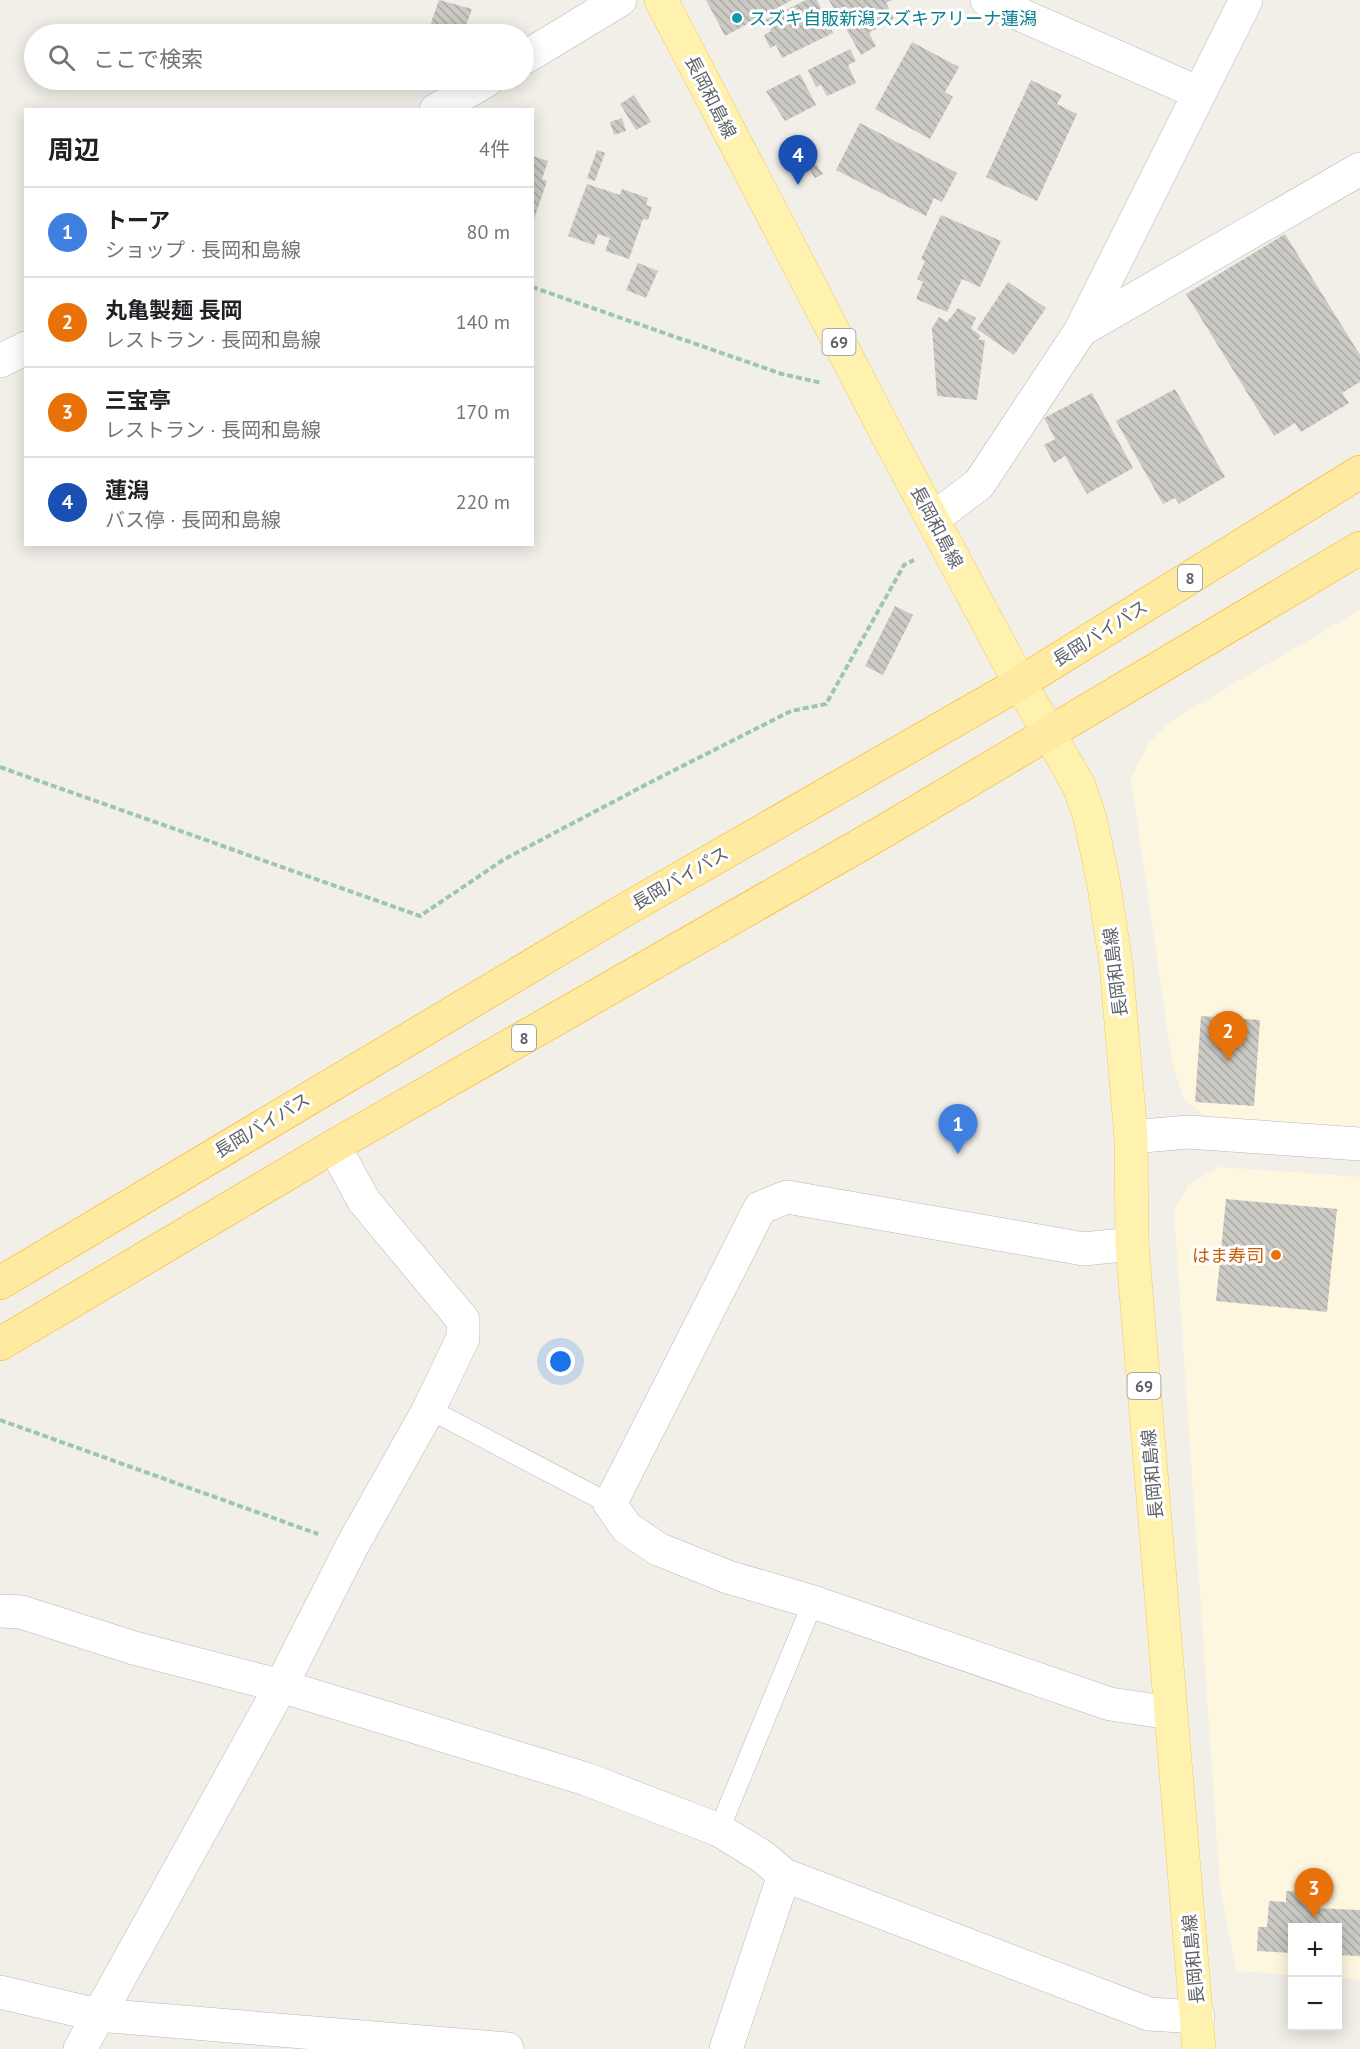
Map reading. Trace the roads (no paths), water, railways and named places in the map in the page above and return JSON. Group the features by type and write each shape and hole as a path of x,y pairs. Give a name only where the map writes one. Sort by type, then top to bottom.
{"highway":[{"name":"長岡バイパス","path":"0,1283 622,911 1020,683 1360,472"},
{"name":"8","path":"0,1344 334,1146 1048,734 1360,548"}],"main road":[{"name":"長岡和島線","path":"661,0 1020,683 1079,786 1090,818 1103,880 1116,964 1131,1137 1132,1244 1198,2033"}],"street":[{"path":"534,52 620,0"},
{"path":"987,0 1199,93"},
{"path":"940,532 979,484 1081,330 1246,0"},
{"path":"439,108 470,90"},
{"path":"1081,330 1360,169"},
{"path":"0,362 24,349"},
{"path":"1131,1137 1188,1132 1360,1144"},
{"path":"80,2049 281,1686 352,1546 429,1409 463,1338 463,1320 364,1201 334,1146"},
{"path":"1132,1244 1084,1250 788,1197 760,1208 610,1504 627,1528 658,1549 728,1577 813,1602 1110,1704 1171,1713"},
{"path":"0,1611 21,1612 134,1648 281,1686 586,1779 718,1830 763,1857 784,1875 1198,2033"},
{"path":"726,2049 784,1875"},
{"path":"0,1992 98,2015 507,2049"}],"lane":[{"path":"429,1409 610,1504"},
{"path":"718,1830 813,1602"}],"place":[{"name":"スズキ自販新潟スズキアリーナ蓮潟","path":"737,18"},
{"name":"蓮潟","path":"798,185"},
{"name":"丸亀製麺 長岡","path":"1228,1061"},
{"name":"トーア","path":"958,1154"},
{"name":"はま寿司","path":"1276,1255"},
{"name":"三宝亭","path":"1314,1918"}]}
